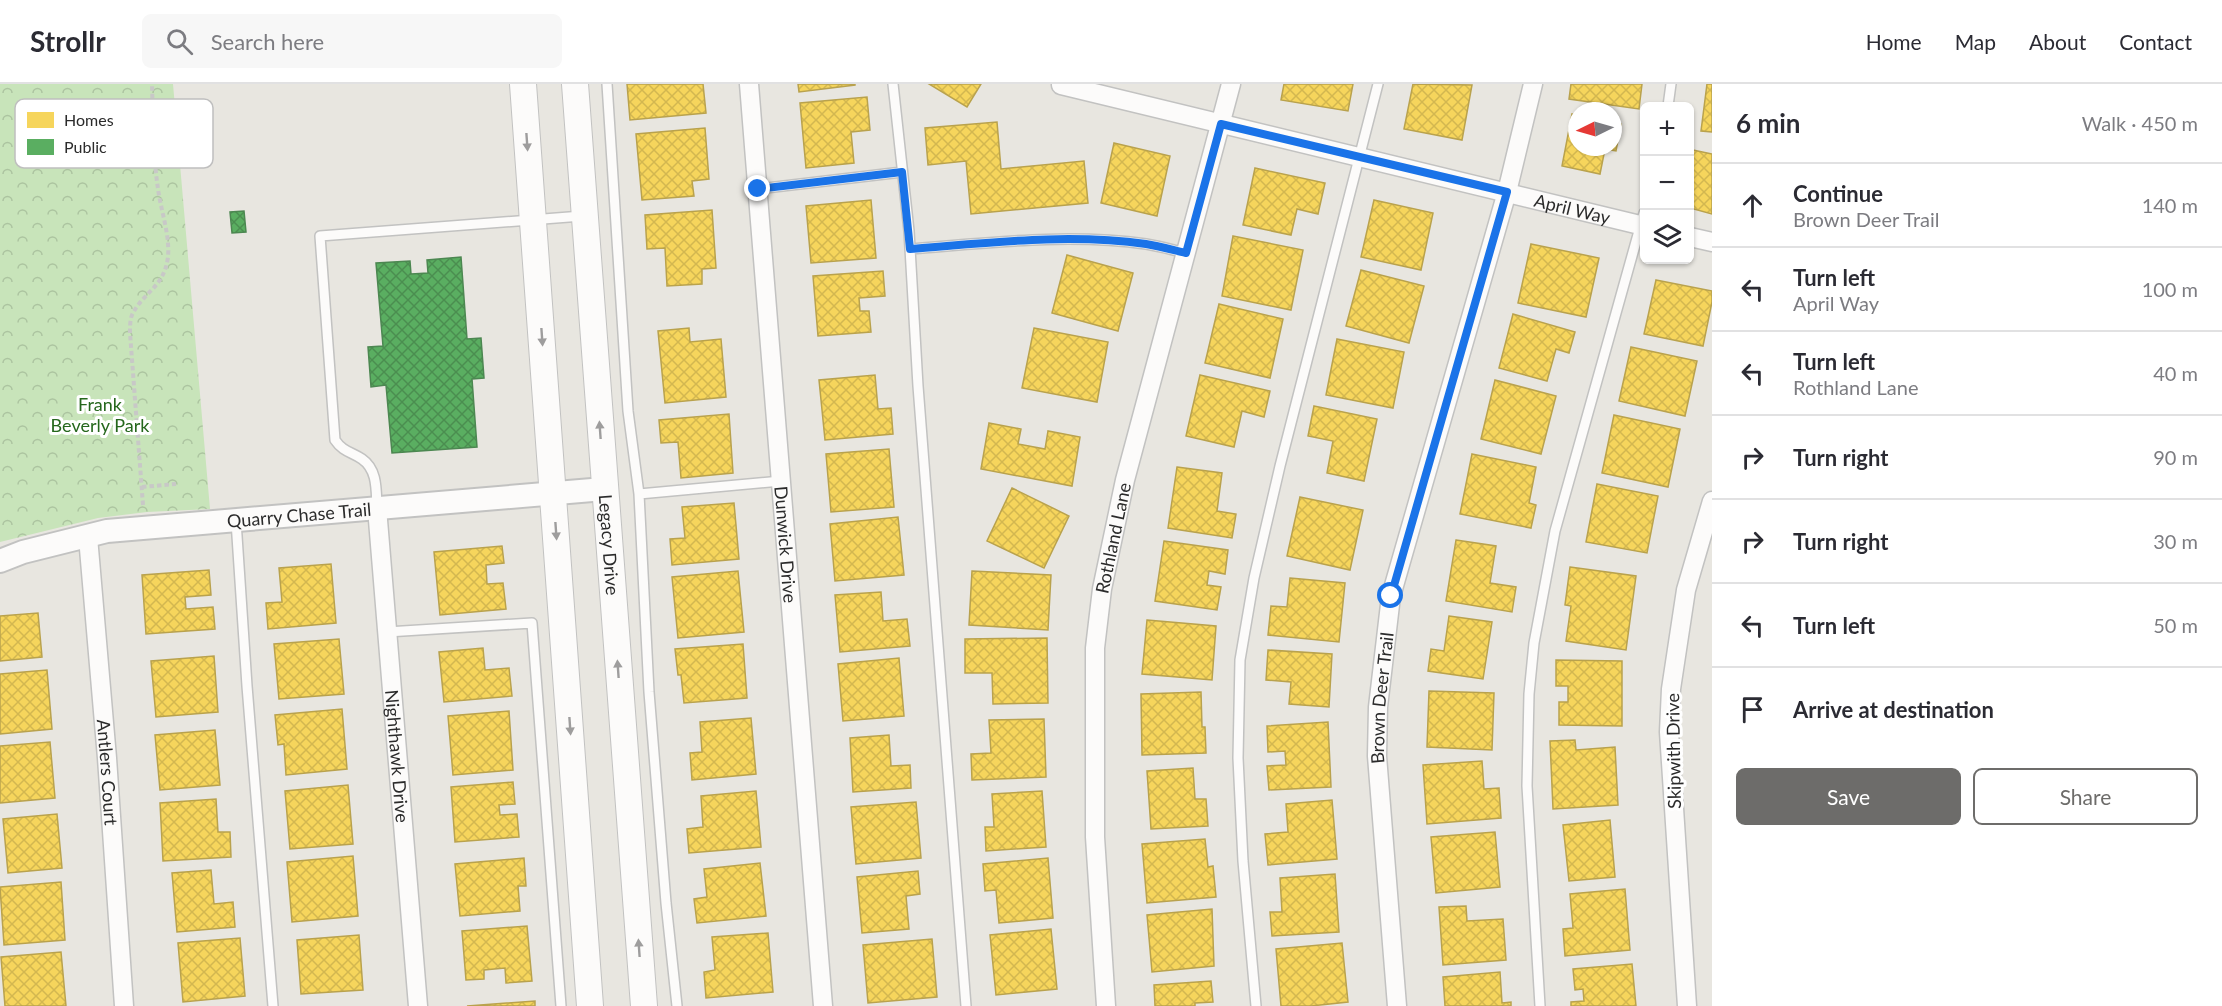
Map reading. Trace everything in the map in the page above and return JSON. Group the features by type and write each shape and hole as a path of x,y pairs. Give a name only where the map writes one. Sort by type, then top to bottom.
{"main road":[{"path":"523,84 590,1006"},
{"name":"Legacy Drive","path":"575,84 644,1006"}],"street":[{"name":"Dunwick Drive","path":"749,84 823,1006"},
{"name":"Rothland Lane","path":"1106,1006 1095,837 1095,648 1102,589 1125,480 1231,84"},
{"name":"Brown Deer Trail","path":"1397,1006 1377,756 1378,707 1391,596 1507,192 1533,84"},
{"name":"April Way","path":"1060,85 1507,192 1640,221"},
{"path":"1694,238 1712,242"},
{"name":"Quarry Chase Trail","path":"0,561 23,552 107,531 604,489"},
{"name":"Skipwith Drive","path":"1687,1006 1669,732 1671,689 1686,590 1712,501"},
{"name":"Nighthawk Drive","path":"377,508 418,1006"},
{"name":"Antlers Court","path":"88,537 107,758 124,1006"}],"lane":[{"path":"607,84 628,411 639,494 649,692 666,903 677,1006"},
{"path":"893,84 910,249 918,386 966,1006"},
{"path":"1256,1006 1241,826 1238,758 1240,660 1254,578 1277,478 1378,84"},
{"path":"1669,102 1671,84"},
{"path":"758,189 902,172"},
{"path":"377,508 374,474 369,465 346,452 336,440 320,236 585,216"},
{"path":"1540,1006 1527,786 1529,694 1534,643 1555,531 1640,233"},
{"path":"910,249 1041,239 1105,240 1148,244 1186,253"},
{"path":"639,494 781,481"},
{"path":"236,519 273,1006"},
{"path":"387,632 531,623 561,1006"}],"path":[{"path":"152,84 152,99"},
{"path":"143,505 130,333 131,316 140,303 154,290 163,276 168,259 156,168"},
{"path":"142,487 176,484"}],"green space":[{"name":"Frank Beverly Park","path":"0,84 173,84 174,99 15,99 15,168 180,168 210,509 147,512 98,518 0,542"}],"building: Homes":[{"path":"627,84 703,84 706,113 630,120"},
{"path":"798,84 855,84 855,85 799,92"},
{"path":"929,84 981,84 967,107"},
{"path":"1284,84 1353,84 1348,111 1281,100"},
{"path":"1413,84 1472,85 1462,140 1404,129"},
{"path":"1571,84 1642,84 1639,109 1622,107 1622,102 1590,102 1569,99"},
{"path":"1707,84 1712,84 1712,132 1701,131"},
{"path":"867,97 870,130 851,132 854,163 806,168 800,103"},
{"path":"997,122 1001,169 1084,161 1088,203 971,214 966,161 928,165 925,128"},
{"path":"705,128 709,179 692,181 694,196 642,200 636,134"},
{"path":"1568,135 1568,156 1604,156 1600,174 1562,166"},
{"path":"1114,143 1170,156 1157,216 1101,203"},
{"path":"1694,150 1712,154 1712,214 1694,209"},
{"path":"1255,168 1325,183 1318,214 1297,209 1291,235 1243,225"},
{"path":"871,200 876,258 811,263 806,206"},
{"path":"1374,200 1433,213 1421,270 1361,257"},
{"path":"712,210 716,268 702,269 702,284 667,286 665,248 647,249 645,215"},
{"path":"1233,236 1303,250 1291,310 1222,296"},
{"path":"1531,244 1599,258 1586,317 1518,303"},
{"path":"1067,255 1133,273 1118,331 1052,313"},
{"path":"1361,270 1424,286 1409,343 1346,326"},
{"path":"883,271 885,296 859,298 860,311 869,311 871,332 818,336 813,276"},
{"path":"1656,280 1712,291 1703,346 1644,334"},
{"path":"1219,304 1283,319 1270,378 1205,363"},
{"path":"1513,314 1575,332 1569,353 1556,349 1547,381 1499,368"},
{"path":"689,328 690,342 721,339 726,397 665,403 658,331"},
{"path":"1034,328 1108,342 1097,402 1022,388"},
{"path":"1337,339 1404,352 1393,408 1326,395"},
{"path":"1631,347 1697,361 1685,416 1619,401"},
{"path":"875,375 878,409 891,408 893,434 825,440 819,380"},
{"path":"1200,375 1270,391 1264,417 1242,411 1234,447 1186,436"},
{"path":"1495,380 1556,396 1541,454 1481,439"},
{"path":"1314,406 1377,419 1364,481 1327,473 1333,441 1308,436"},
{"path":"729,414 733,473 681,478 678,442 661,443 659,420"},
{"path":"1614,415 1680,429 1668,487 1602,473"},
{"path":"989,423 1021,429 1018,444 1045,449 1048,431 1080,437 1072,486 981,469"},
{"path":"889,449 894,507 831,512 826,454"},
{"path":"1472,454 1536,467 1529,503 1536,505 1531,528 1460,514"},
{"path":"1177,467 1222,473 1217,511 1236,514 1232,538 1168,528"},
{"path":"1597,484 1658,496 1647,553 1586,542"},
{"path":"1012,488 1069,516 1044,568 987,541"},
{"path":"1300,497 1363,510 1350,570 1287,556"},
{"path":"734,503 739,559 672,565 670,539 685,538 682,507"},
{"path":"898,517 904,575 835,581 830,524"},
{"path":"1456,540 1496,546 1490,583 1516,587 1512,612 1446,601"},
{"path":"1164,541 1228,550 1225,574 1209,571 1207,585 1221,587 1217,610 1155,601"},
{"path":"502,546 504,563 486,565 487,584 503,583 506,609 440,615 434,552"},
{"path":"331,564 336,623 268,629 266,603 282,602 279,568"},
{"path":"1570,567 1636,576 1626,650 1566,641 1571,606 1565,605"},
{"path":"209,570 211,595 185,597 186,609 213,607 215,629 146,634 142,575"},
{"path":"738,571 744,632 678,638 672,577"},
{"path":"972,571 1051,575 1048,630 969,625"},
{"path":"1290,578 1345,583 1339,642 1268,635 1271,606 1287,607"},
{"path":"881,592 883,621 907,619 910,646 840,652 835,595"},
{"path":"38,613 42,657 0,661 0,616"},
{"path":"1449,616 1492,622 1483,679 1428,671 1431,649 1444,651"},
{"path":"1147,620 1216,626 1212,680 1142,674"},
{"path":"1047,638 1048,703 993,704 992,673 965,673 965,639"},
{"path":"339,639 344,694 279,699 274,644"},
{"path":"743,644 747,698 684,703 675,649"},
{"path":"483,648 485,670 509,668 512,696 444,702 439,652"},
{"path":"1268,650 1332,654 1329,707 1289,704 1291,682 1266,680"},
{"path":"214,656 218,712 156,717 151,661"},
{"path":"899,658 904,716 843,721 838,664"},
{"path":"1556,660 1622,661 1622,726 1559,725 1559,702 1568,702 1568,686 1556,686"},
{"path":"47,670 52,729 0,734 0,674"},
{"path":"1429,691 1494,693 1492,750 1427,747"},
{"path":"1201,692 1202,727 1205,727 1206,753 1142,755 1141,694"},
{"path":"342,709 347,769 286,775 284,744 278,745 275,715"},
{"path":"509,711 513,770 453,775 448,716"},
{"path":"751,718 756,774 692,780 690,753 702,752 700,722"},
{"path":"1044,719 1046,777 972,780 971,754 991,753 989,720"},
{"path":"1328,722 1331,787 1269,790 1267,766 1286,765 1285,751 1268,752 1267,726"},
{"path":"215,730 220,785 160,790 155,735"},
{"path":"889,735 891,766 910,765 911,788 853,792 850,738"},
{"path":"1575,740 1576,750 1615,747 1618,805 1553,809 1550,741"},
{"path":"50,742 55,798 0,803 0,746"},
{"path":"1482,761 1484,789 1499,788 1501,818 1427,824 1423,765"},
{"path":"1193,768 1195,799 1206,799 1208,826 1151,829 1147,771"},
{"path":"513,782 515,804 499,805 500,815 517,814 519,837 455,842 451,787"},
{"path":"348,785 353,844 290,849 285,791"},
{"path":"756,791 761,847 689,853 687,829 703,827 701,796"},
{"path":"1042,791 1046,847 986,851 985,827 994,827 992,794"},
{"path":"216,799 218,832 230,832 231,857 163,861 160,803"},
{"path":"1332,800 1337,859 1268,865 1265,834 1288,832 1286,804"},
{"path":"916,802 921,858 856,864 851,807"},
{"path":"57,814 62,868 8,873 3,819"},
{"path":"1610,820 1615,877 1569,881 1563,825"},
{"path":"1495,832 1500,887 1436,893 1431,837"},
{"path":"1205,839 1208,867 1213,866 1216,897 1147,903 1142,844"},
{"path":"353,856 358,916 292,922 287,862"},
{"path":"524,858 526,886 518,886 520,911 460,916 455,864"},
{"path":"1048,858 1053,918 999,923 996,890 985,891 983,864"},
{"path":"760,863 766,916 697,923 694,899 707,897 704,869"},
{"path":"211,870 214,904 233,902 235,927 177,932 172,873"},
{"path":"918,871 920,894 906,896 909,929 862,933 857,877"},
{"path":"1335,874 1339,932 1272,936 1270,912 1282,912 1280,878"},
{"path":"61,882 65,940 4,945 0,887"},
{"path":"1625,889 1630,950 1565,956 1563,929 1573,928 1570,894"},
{"path":"1466,906 1467,921 1503,919 1506,960 1443,965 1439,907"},
{"path":"1212,909 1214,966 1152,972 1147,915"},
{"path":"527,926 532,981 506,983 505,968 484,970 484,979 466,980 462,931"},
{"path":"1051,929 1057,989 996,995 990,935"},
{"path":"768,933 773,992 706,998 704,972 715,970 712,937"},
{"path":"359,935 363,990 301,994 297,940"},
{"path":"240,938 245,996 183,1002 178,943"},
{"path":"932,939 937,997 868,1003 863,945"},
{"path":"1342,943 1348,1002 1281,1006 1276,949"},
{"path":"61,952 66,1006 5,1006 1,957"},
{"path":"1632,964 1636,1006 1571,1006 1571,1002 1584,1001 1583,989 1575,990 1573,969"},
{"path":"1500,972 1502,1003 1511,1002 1511,1006 1445,1006 1443,977"},
{"path":"1211,981 1213,1002 1195,1003 1195,1006 1155,1006 1154,985"},
{"path":"535,1001 535,1006 467,1006"}],"building: Public":[{"path":"244,211 246,232 232,233 230,212"},
{"path":"461,257 467,339 481,338 484,378 472,379 477,447 392,453 386,385 371,387 368,347 383,346 376,263 410,261 411,274 428,273 427,260"}],"route":[{"path":"758,189 902,172 910,249 1041,239 1105,240 1148,244 1186,253 1221,124 1507,192 1391,596"}]}
